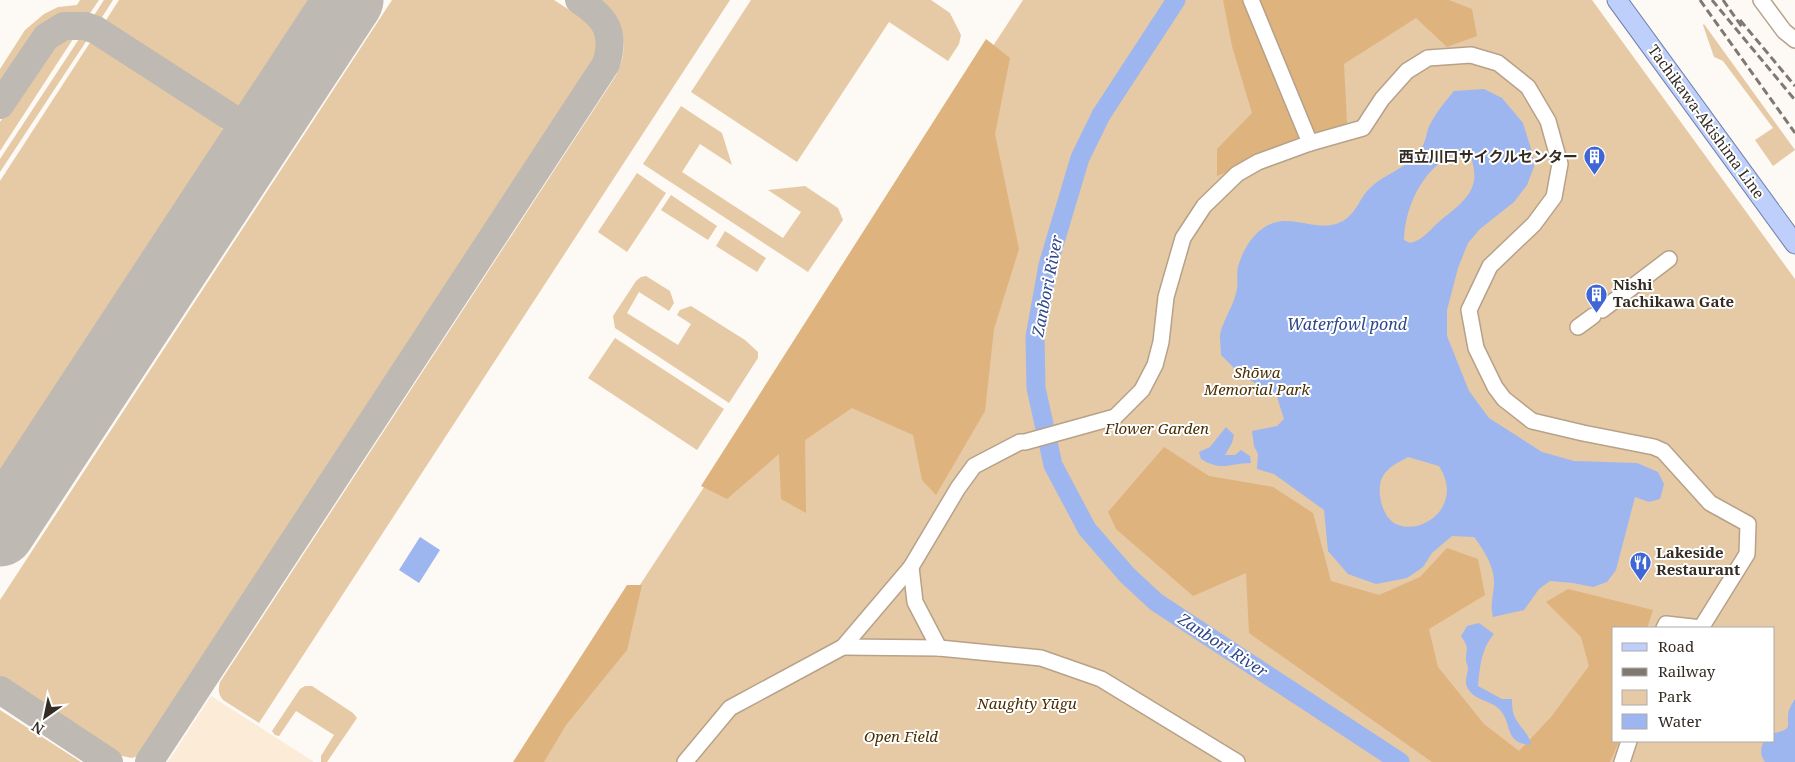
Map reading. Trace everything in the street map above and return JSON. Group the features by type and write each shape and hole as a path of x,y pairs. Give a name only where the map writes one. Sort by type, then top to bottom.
{"main road":[{"name":"Tachikawa-Akishima Line","path":"1617,0 1795,244"},
{"name":"Tachikawa-Akishima Line","path":"1633,0 1795,222"}],"street":[{"path":"1251,0 1310,143"},
{"path":"1761,0 1792,30"},
{"path":"685,762 730,708 843,647 911,567 974,466 1020,442 1115,417 1142,390 1155,365 1165,314 1166,297 1183,238 1204,206 1237,174 1258,162 1310,143 1363,128 1382,99 1408,71 1428,58 1471,55 1498,63 1528,87 1548,121 1560,164 1554,197 1534,224 1490,266 1469,310 1476,348 1495,387 1504,399 1532,421 1654,447 1663,451 1710,504 1748,524 1746,554 1702,627"},
{"path":"1578,327 1669,260"},
{"path":"911,567 915,602 939,648"},
{"path":"1664,627 1666,624 1692,627"},
{"path":"843,647 939,648 1041,658 1101,679 1236,762"},
{"path":"1622,762 1629,742"}],"shaded area":[{"path":"1223,0 1449,0 1472,9 1477,36 1447,47 1416,18 1344,64 1347,123 1217,176 1217,149 1252,113 1232,46"},
{"path":"986,39 1010,58 995,134 1019,249 994,329 985,411 936,495 922,480 913,435 852,408 805,440 806,513 781,499 779,454 727,499 701,486"},
{"path":"1164,447 1209,476 1273,487 1313,513 1331,581 1379,595 1420,577 1447,548 1478,559 1485,595 1429,629 1438,667 1484,724 1519,751 1551,717 1589,666 1581,637 1546,602 1568,589 1653,610 1647,627 1612,627 1612,742 1619,742 1610,762 1432,762 1249,633 1246,573 1193,596 1116,529 1108,512"},
{"path":"627,585 642,585 627,650 566,725 544,762 513,762"},
{"path":"211,696 314,762 168,762"}],"green space":[{"path":"80,0 99,0 84,22 69,22 55,27 44,35 24,58 0,96 0,69 25,30 44,14 58,7 77,5"},
{"path":"104,0 113,0 97,25 89,23"},
{"path":"119,0 310,0 242,104 232,109 225,107 101,28"},
{"path":"392,0 554,0 588,22 595,31 598,42 597,54 592,65 140,755 132,758 122,756 0,676 0,600"},
{"path":"602,0 730,0 259,723 223,700 219,692 220,682 615,77 623,57 623,36 616,17"},
{"path":"751,0 931,0 950,13 961,35 959,44 948,61 889,22 797,162 691,92"},
{"name":"Shōwa Memorial Park","path":"1023,0 1592,0 1795,279 1795,762 524,762"},
{"path":"1704,24 1795,150 1773,166 1755,140 1773,128 1723,61 1714,57"},
{"path":"75,36 0,151 0,122 49,49 63,39"},
{"path":"81,36 89,37 0,172 0,159"},
{"path":"93,38 216,118 223,130 219,140 0,476 0,181"},
{"path":"681,106 722,133 732,165 700,144 682,172 783,238 801,212 768,190 805,186 838,208 843,220 808,272 643,164"},
{"path":"637,173 666,193 627,252 598,232"},
{"path":"671,195 717,226 708,240 661,210"},
{"path":"725,231 766,258 757,272 716,246"},
{"path":"646,276 670,291 674,303 669,311 639,292 627,313 678,345 691,324 677,315 680,310 691,306 745,340 758,352 758,358 729,403 615,328 613,316 636,281"},
{"path":"615,338 724,409 697,450 588,378"},
{"path":"305,686 312,686 353,713 357,718 327,762 321,762 321,756 334,735 296,711 279,736 275,735 272,731 300,689"},
{"path":"0,710 81,762 0,762"}],"water":[{"name":"Waterfowl pond","path":"1484,89 1502,98 1523,123 1532,152 1534,167 1527,185 1514,202 1480,229 1468,243 1458,268 1447,310 1447,336 1469,391 1489,418 1542,452 1574,461 1637,463 1658,472 1664,484 1660,499 1649,502 1635,497 1616,570 1607,582 1593,587 1550,581 1539,589 1524,610 1493,617 1493,572 1485,553 1474,537 1452,536 1432,553 1423,567 1407,578 1376,584 1348,574 1328,551 1324,510 1274,474 1257,469 1258,454 1254,446 1252,431 1277,426 1284,419 1277,397 1239,373 1221,355 1220,336 1237,290 1238,267 1244,251 1254,237 1267,226 1283,221 1323,226 1346,219 1369,189 1415,156 1423,145 1433,119 1454,91","holes":["1462,152 1470,155 1473,166 1473,185 1469,193 1464,200 1423,237 1410,243 1404,240 1408,212 1420,186 1438,164","1408,457 1439,466 1446,481 1447,491 1443,506 1435,517 1423,524 1409,527 1391,521 1381,503 1380,495 1381,482 1385,473"]},
{"path":"1226,427 1234,435 1225,455 1235,455 1241,450 1250,456 1251,463 1221,466 1201,459 1199,452 1210,447"},
{"path":"420,537 440,550 419,583 399,570"},
{"path":"1479,623 1494,634 1484,652 1478,686 1502,699 1512,699 1512,709 1515,717 1531,745 1516,740 1512,736 1506,719 1498,708 1473,695 1467,687 1467,648 1461,636 1467,626"},
{"path":"1795,699 1795,762 1765,762 1761,752 1764,742 1775,742 1775,733 1787,728 1789,710"}],"waterway":[{"name":"Zanbori River","path":"1176,0 1101,115 1080,158 1048,265 1035,337 1036,388 1053,465 1087,529 1127,575 1156,602 1400,762"}],"taxiway":[{"path":"149,762 606,64 610,43 606,26 596,13 579,0"},
{"path":"0,105 46,37 64,26 85,26 96,30 260,136"},
{"path":"0,690 109,762"}],"runway":[{"path":"0,532 349,0"}],"railway":[{"path":"1700,0 1795,133"},
{"path":"1712,0 1795,100"},
{"path":"1723,0 1742,27"},
{"path":"1740,20 1795,86"}],"place":[{"name":"西立川口サイクルセンター","path":"1594,176"},
{"name":"Nishi Tachikawa Gate","path":"1597,313"},
{"name":"Lakeside Restaurant","path":"1640,581"}],"park label":[{"name":"Flower Garden","path":"1157,429"},
{"name":"Naughty Yūgu","path":"1027,704"},
{"name":"Open Field","path":"901,737"}]}
